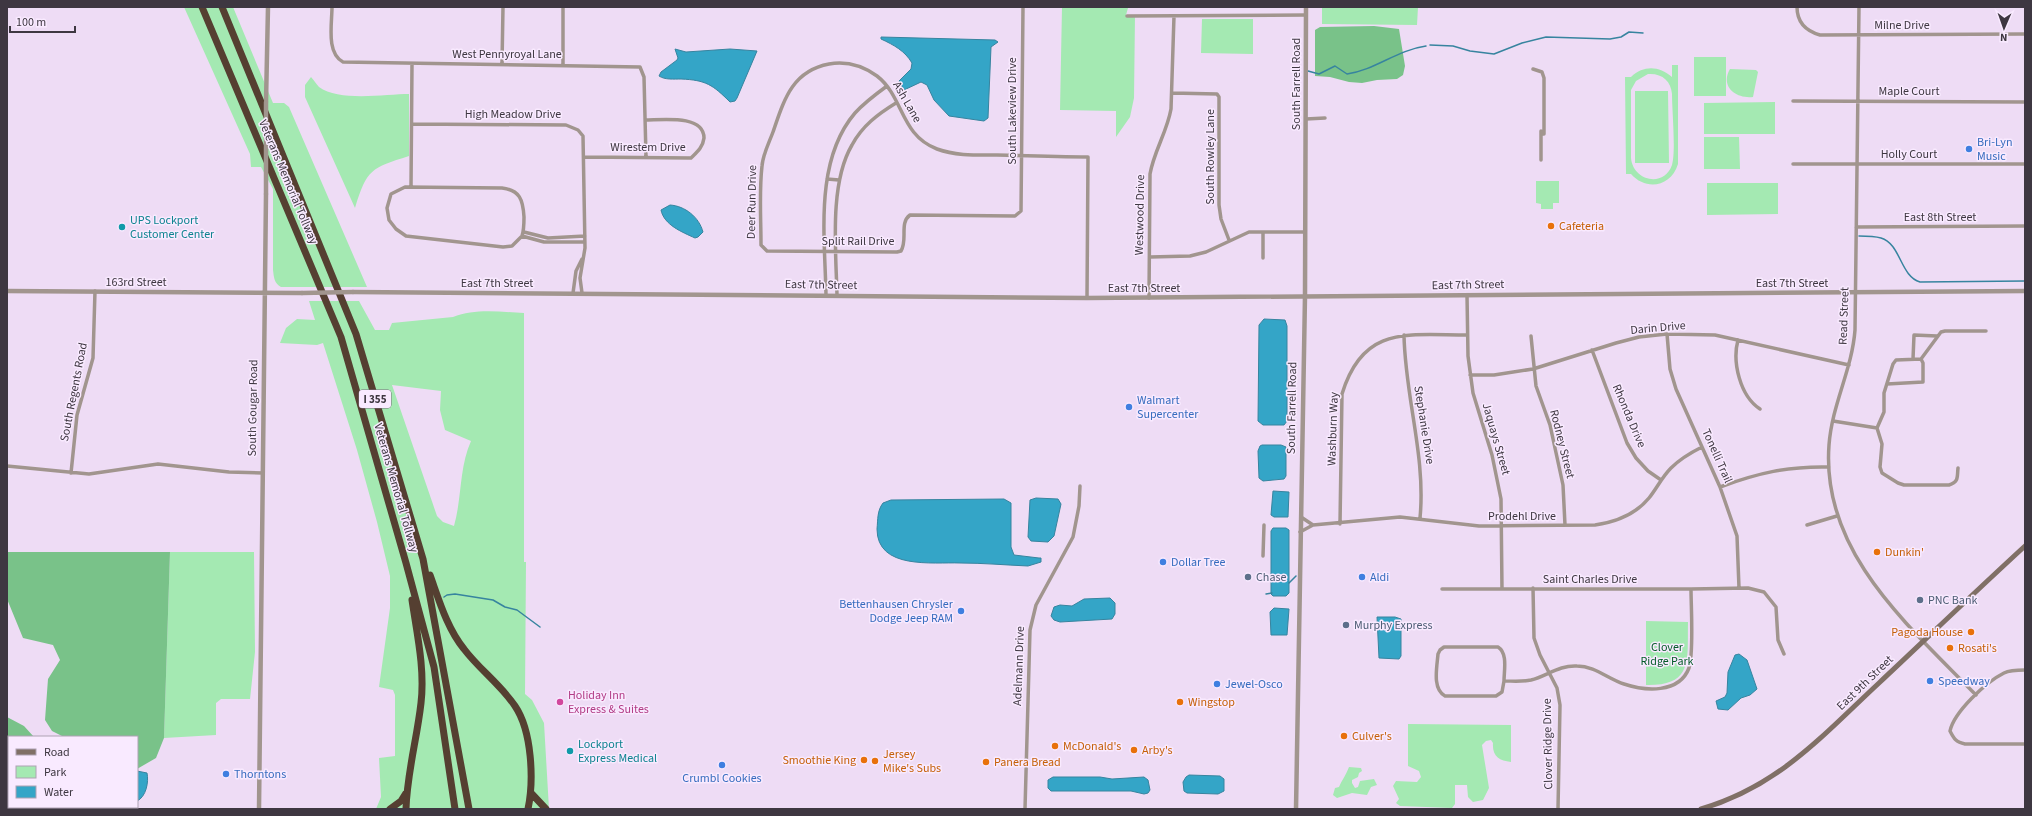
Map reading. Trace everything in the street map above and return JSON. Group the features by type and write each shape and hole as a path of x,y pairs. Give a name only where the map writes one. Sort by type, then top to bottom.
{"highway":[{"name":"Veterans Memorial Tollway","path":"202,7 341,337 406,563 434,667 455,809"},
{"name":"Veterans Memorial Tollway","path":"222,7 356,334 420,550 469,809"},
{"path":"420,550 444,615 463,648 514,705 523,720 529,751 531,793 528,809"},
{"path":"406,563 421,658 421,702 406,793 406,809"},
{"path":"390,809 401,801 406,793"},
{"path":"531,793 546,809"}],"main road":[{"name":"East 9th Street","path":"1701,809 1717,807 1790,765 1836,726 2025,546"}],"street":[{"name":"South Gougar Road","path":"259,809 268,7"},
{"name":"West Pennyroyal Lane","path":"332,7 332,48 338,60 349,63 562,65 640,68 644,77 646,157"},
{"path":"502,64 503,7"},
{"path":"562,65 563,7"},
{"name":"South Lakeview Drive","path":"1018,214 1021,211 1023,7"},
{"name":"South Farrell Road","path":"1296,809 1305,296 1306,7"},
{"name":"Milne Drive","path":"1797,7 1799,20 1810,32 1820,35 2025,34"},
{"name":"Read Street","path":"1859,7 1854,345 1849,365 1835,405 1829,445 1829,467 1837,516 1846,539 1865,574 1884,598 1976,695"},
{"path":"1127,16 1306,15"},
{"name":"Westwood Drive","path":"1149,298 1150,174 1155,152 1169,121 1172,93 1174,16"},
{"name":"Ash Lane","path":"806,72 814,68 837,63 852,64 867,70 887,86 908,126 915,135 924,143 936,149 961,154 1088,158 1087,298"},
{"path":"412,64 412,187"},
{"path":"1533,69 1542,72 1544,78 1541,160"},
{"name":"Deer Run Drive","path":"764,249 761,245 762,179 765,153 788,92 796,81 806,72"},
{"path":"826,295 825,196 830,161 845,127 855,113 868,100 887,86"},
{"name":"South Rowley Lane","path":"1172,93 1217,94 1219,96 1220,205 1221,219 1229,240"},
{"name":"Maple Court","path":"1793,101 2025,102"},
{"path":"837,296 836,252 839,180 852,145 863,129 876,116 896,103"},
{"path":"1306,119 1325,118"},
{"name":"Wirestem Drive","path":"584,157 691,158 698,152 703,142 704,133 698,125 691,120 645,120"},
{"name":"High Meadow Drive","path":"412,124 566,125 578,130 583,136 584,157 585,242 580,278 582,293"},
{"name":"Holly Court","path":"1793,164 2025,164"},
{"path":"827,179 839,180"},
{"path":"412,187 502,188 514,191 519,194 523,203 523,234 512,246 503,247 406,236 392,225 388,215 388,203 389,198 395,190 412,187"},
{"name":"Split Rail Drive","path":"764,249 767,251 901,251 904,247 904,222 910,215 1014,216 1018,214"},
{"name":"East 8th Street","path":"1856,227 2025,226"},
{"path":"1150,257 1190,256 1206,252 1229,240 1250,232 1305,232"},
{"path":"1263,232 1263,258"},
{"path":"523,234 548,238 585,236"},
{"path":"523,234 544,242 585,242"},
{"name":"High Meadow Drive","path":"573,293 576,271 583,258"},
{"name":"163rd Street","path":"7,291 264,293"},
{"name":"South Regents Road","path":"71,473 77,415 93,358 95,291"},
{"name":"East 7th Street","path":"264,293 582,293 1149,298 2025,291"},
{"name":"Jaquays Street","path":"1467,295 1467,335 1470,376 1478,412 1498,478 1501,499 1502,589"},
{"path":"1921,359 1937,336 1945,331 1986,331"},
{"name":"Darin Drive","path":"1470,376 1494,375 1533,369 1639,337 1666,334 1715,335 1849,365"},
{"name":"Tonelli Trail","path":"1666,334 1668,357 1674,382 1720,487 1737,536 1739,588"},
{"name":"Washburn Way","path":"1340,524 1342,394 1347,377 1356,362 1366,351 1390,338 1404,335 1467,335"},
{"name":"Stephanie Drive","path":"1404,335 1407,380 1421,471 1420,518"},
{"name":"Rodney Street","path":"1531,336 1533,369 1536,386 1550,425 1559,465 1563,492 1564,525"},
{"path":"1913,359 1914,336 1937,336"},
{"path":"1738,340 1735,352 1739,376 1752,403 1760,409"},
{"name":"Rhonda Drive","path":"1592,350 1627,443 1636,458 1648,471 1661,480"},
{"path":"1921,359 1896,360 1893,364 1884,393 1884,412 1877,428 1881,441 1880,467 1882,473 1904,485 1949,485 1955,484 1957,480 1958,468"},
{"path":"1887,384 1923,382 1923,363 1921,359"},
{"path":"1833,421 1877,428"},
{"name":"Prodehl Drive","path":"1300,532 1312,525 1340,524 1382,518 1420,518 1480,526 1595,525 1610,523 1625,517 1638,509 1649,498 1661,480 1678,461 1702,447"},
{"path":"7,466 71,473 106,472 140,465 158,464 229,472 263,473"},
{"path":"1720,487 1766,471 1806,466 1829,467"},
{"name":"Adelmann Drive","path":"1025,809 1029,649 1032,616 1036,605 1073,537 1079,506 1080,486"},
{"path":"1807,525 1837,516"},
{"path":"1301,517 1312,525"},
{"path":"1263,556 1264,525"},
{"name":"Clover Ridge Drive","path":"1533,588 1534,638 1540,655 1556,688 1560,705 1558,809"},
{"name":"Saint Charles Drive","path":"1442,589 1756,589 1770,598 1776,607 1778,640 1784,654"},
{"path":"1504,681 1531,680 1568,666 1578,666 1600,672 1625,685 1640,688 1665,688 1673,686 1683,677 1690,663 1691,589"},
{"path":"1450,646 1498,647 1502,649 1504,654 1504,681 1502,692 1496,696 1445,696 1441,694 1437,686 1438,654 1440,650 1450,646"},
{"path":"2025,670 2005,672 1993,680 1954,718 1950,731 1958,743 2025,744"}],"green space":[{"path":"184,7 233,7 273,103 284,103 289,107 367,287 281,287 276,282 273,270 273,189 261,167 251,167 250,154"},
{"path":"1062,7 1176,7 1128,8 1126,15 1135,15 1134,98 1130,117 1116,137 1116,111 1060,110"},
{"path":"1322,7 1418,7 1417,25 1322,24"},
{"path":"1202,19 1253,19 1253,54 1201,53"},
{"path":"1374,26 1399,29 1405,66 1403,75 1397,79 1377,80 1362,83 1349,82 1330,77 1315,76 1315,30 1320,27"},
{"path":"1694,57 1726,57 1726,96 1694,96"},
{"path":"1672,65 1678,65 1678,164 1675,172 1664,182 1658,184 1644,183 1631,174 1626,174 1625,77 1631,77 1641,70 1652,68 1667,73 1672,77","holes":["1648,74 1661,76 1670,85 1672,94 1674,151 1672,165 1668,172 1662,177 1649,179 1637,172 1633,166 1631,158 1631,90 1636,81"]},
{"path":"1730,69 1756,70 1758,72 1753,97 1740,96 1731,90 1727,81 1727,75"},
{"path":"311,77 319,87 328,92 338,94 363,96 409,94 409,156 378,167 372,172 363,185 355,208 305,97 305,85"},
{"path":"1635,91 1668,91 1669,163 1635,163"},
{"path":"1775,102 1775,134 1704,134 1704,103"},
{"path":"1704,137 1739,137 1740,169 1704,169"},
{"path":"1536,181 1559,181 1559,203 1553,203 1553,209 1541,209 1541,204 1536,203"},
{"path":"1707,183 1778,183 1778,214 1707,215"},
{"path":"309,301 359,301 375,330 389,330 392,323 453,317 470,312 488,311 524,313 524,562 526,562 525,694 532,700 544,723 549,809 376,809 381,797 379,758 395,756 395,695 393,690 379,687 390,608 390,576 357,450 323,343 317,345 280,343 286,328 297,319 315,320","holes":["392,385 441,391 440,410 445,430 471,441 464,462 457,515 454,526 443,522 437,516"]},
{"path":"7,552 170,552 164,738 156,758 138,768 138,736 62,736 52,731 45,720 48,679 60,660 53,645 23,638 7,599"},
{"path":"170,552 254,552 255,652 250,699 221,699 216,703 216,735 164,738"},
{"name":"Clover Ridge Park","path":"1646,621 1688,622 1688,648 1685,668 1673,681 1662,684 1646,685"},
{"path":"7,717 24,726 33,736 8,736 7,801"},
{"path":"1408,724 1511,725 1511,762 1497,757 1491,740 1486,741 1482,745 1489,788 1483,800 1473,802 1468,797 1467,785 1455,785 1455,804 1452,808 1400,806 1396,803 1399,799 1393,786 1396,781 1417,782 1421,777 1419,771 1408,766"},
{"path":"1349,767 1361,768 1362,771 1359,773 1358,777 1352,780 1355,788 1358,787 1360,781 1374,779 1377,785 1371,787 1367,795 1352,793 1337,798 1333,795 1335,788 1339,787"}],"water":[{"path":"881,37 995,40 998,42 991,47 988,118 984,121 949,116 934,100 927,85 921,82 904,90 899,81 911,69 912,63 903,52 881,39"},
{"path":"675,49 686,52 730,49 757,51 737,98 735,101 730,102 719,91 703,82 667,79 659,76 661,72 677,60 678,58"},
{"path":"670,205 676,206 691,213 695,217 703,232 695,238 670,224 666,220 661,210"},
{"path":"1264,319 1285,320 1287,326 1287,421 1284,425 1263,425 1258,421 1259,325"},
{"path":"1262,445 1281,445 1286,447 1286,476 1284,479 1263,481 1259,478 1258,451"},
{"path":"1273,491 1289,492 1288,517 1274,517 1271,515"},
{"path":"1036,498 1058,499 1061,504 1054,536 1048,542 1031,541 1028,537 1030,500"},
{"path":"1004,499 1011,503 1011,547 1014,555 1041,558 1041,562 1028,566 977,563 922,563 896,558 886,551 879,542 877,529 879,512 883,503 891,500"},
{"path":"1273,528 1286,528 1289,530 1289,593 1286,596 1273,596 1271,594 1271,531"},
{"path":"1110,598 1115,603 1115,614 1112,619 1060,622 1054,620 1051,616 1054,607 1060,605 1072,606 1084,599"},
{"path":"1274,608 1289,609 1287,635 1271,635 1270,612"},
{"path":"1377,617 1395,617 1401,619 1401,656 1399,659 1379,658"},
{"path":"1739,654 1747,660 1757,689 1750,695 1741,698 1728,710 1718,709 1716,701 1725,697 1727,693 1728,672 1735,655"},
{"path":"138,771 147,773 148,781 145,793 138,800"},
{"path":"1189,775 1220,776 1224,779 1224,791 1218,794 1187,793 1184,791 1183,782"},
{"path":"1053,777 1100,777 1112,779 1144,777 1148,780 1150,790 1148,793 1144,794 1131,791 1051,791 1048,788 1048,780"}],"waterway":[{"path":"1430,45 1453,46 1470,51 1494,54 1522,43 1546,37 1610,39 1621,37 1629,32 1643,33"},
{"path":"1308,71 1319,74 1335,66 1347,74 1357,72 1415,48 1426,46"},
{"path":"1859,236 1878,237 1888,241 1897,253 1908,273 1913,279 1920,282 2025,281"},
{"path":"1289,583 1296,576"},
{"path":"1266,594 1272,593"},
{"path":"444,597 455,594 493,600 505,607 517,610 540,627"}],"place":[{"name":"Bri-Lyn Music","path":"1969,149"},
{"name":"Cafeteria","path":"1551,226"},
{"name":"UPS Lockport Customer Center","path":"122,227"},
{"name":"Walmart Supercenter","path":"1129,407"},
{"name":"Dunkin'","path":"1877,552"},
{"name":"Dollar Tree","path":"1163,562"},
{"name":"Chase","path":"1248,577"},
{"name":"Aldi","path":"1362,577"},
{"name":"PNC Bank","path":"1920,600"},
{"name":"Bettenhausen Chrysler Dodge Jeep RAM","path":"961,611"},
{"name":"Murphy Express","path":"1346,625"},
{"name":"Pagoda House","path":"1971,632"},
{"name":"Rosati's","path":"1950,648"},
{"name":"Speedway","path":"1930,681"},
{"name":"Jewel-Osco","path":"1217,684"},
{"name":"Holiday Inn Express & Suites","path":"560,702"},
{"name":"Wingstop","path":"1180,702"},
{"name":"Culver's","path":"1344,736"},
{"name":"McDonald's","path":"1055,746"},
{"name":"Arby's","path":"1134,750"},
{"name":"Lockport Express Medical","path":"570,751"},
{"name":"Smoothie King","path":"864,760"},
{"name":"Jersey Mike's Subs","path":"875,761"},
{"name":"Panera Bread","path":"986,762"},
{"name":"Crumbl Cookies","path":"722,765"},
{"name":"Thorntons","path":"226,774"}]}
